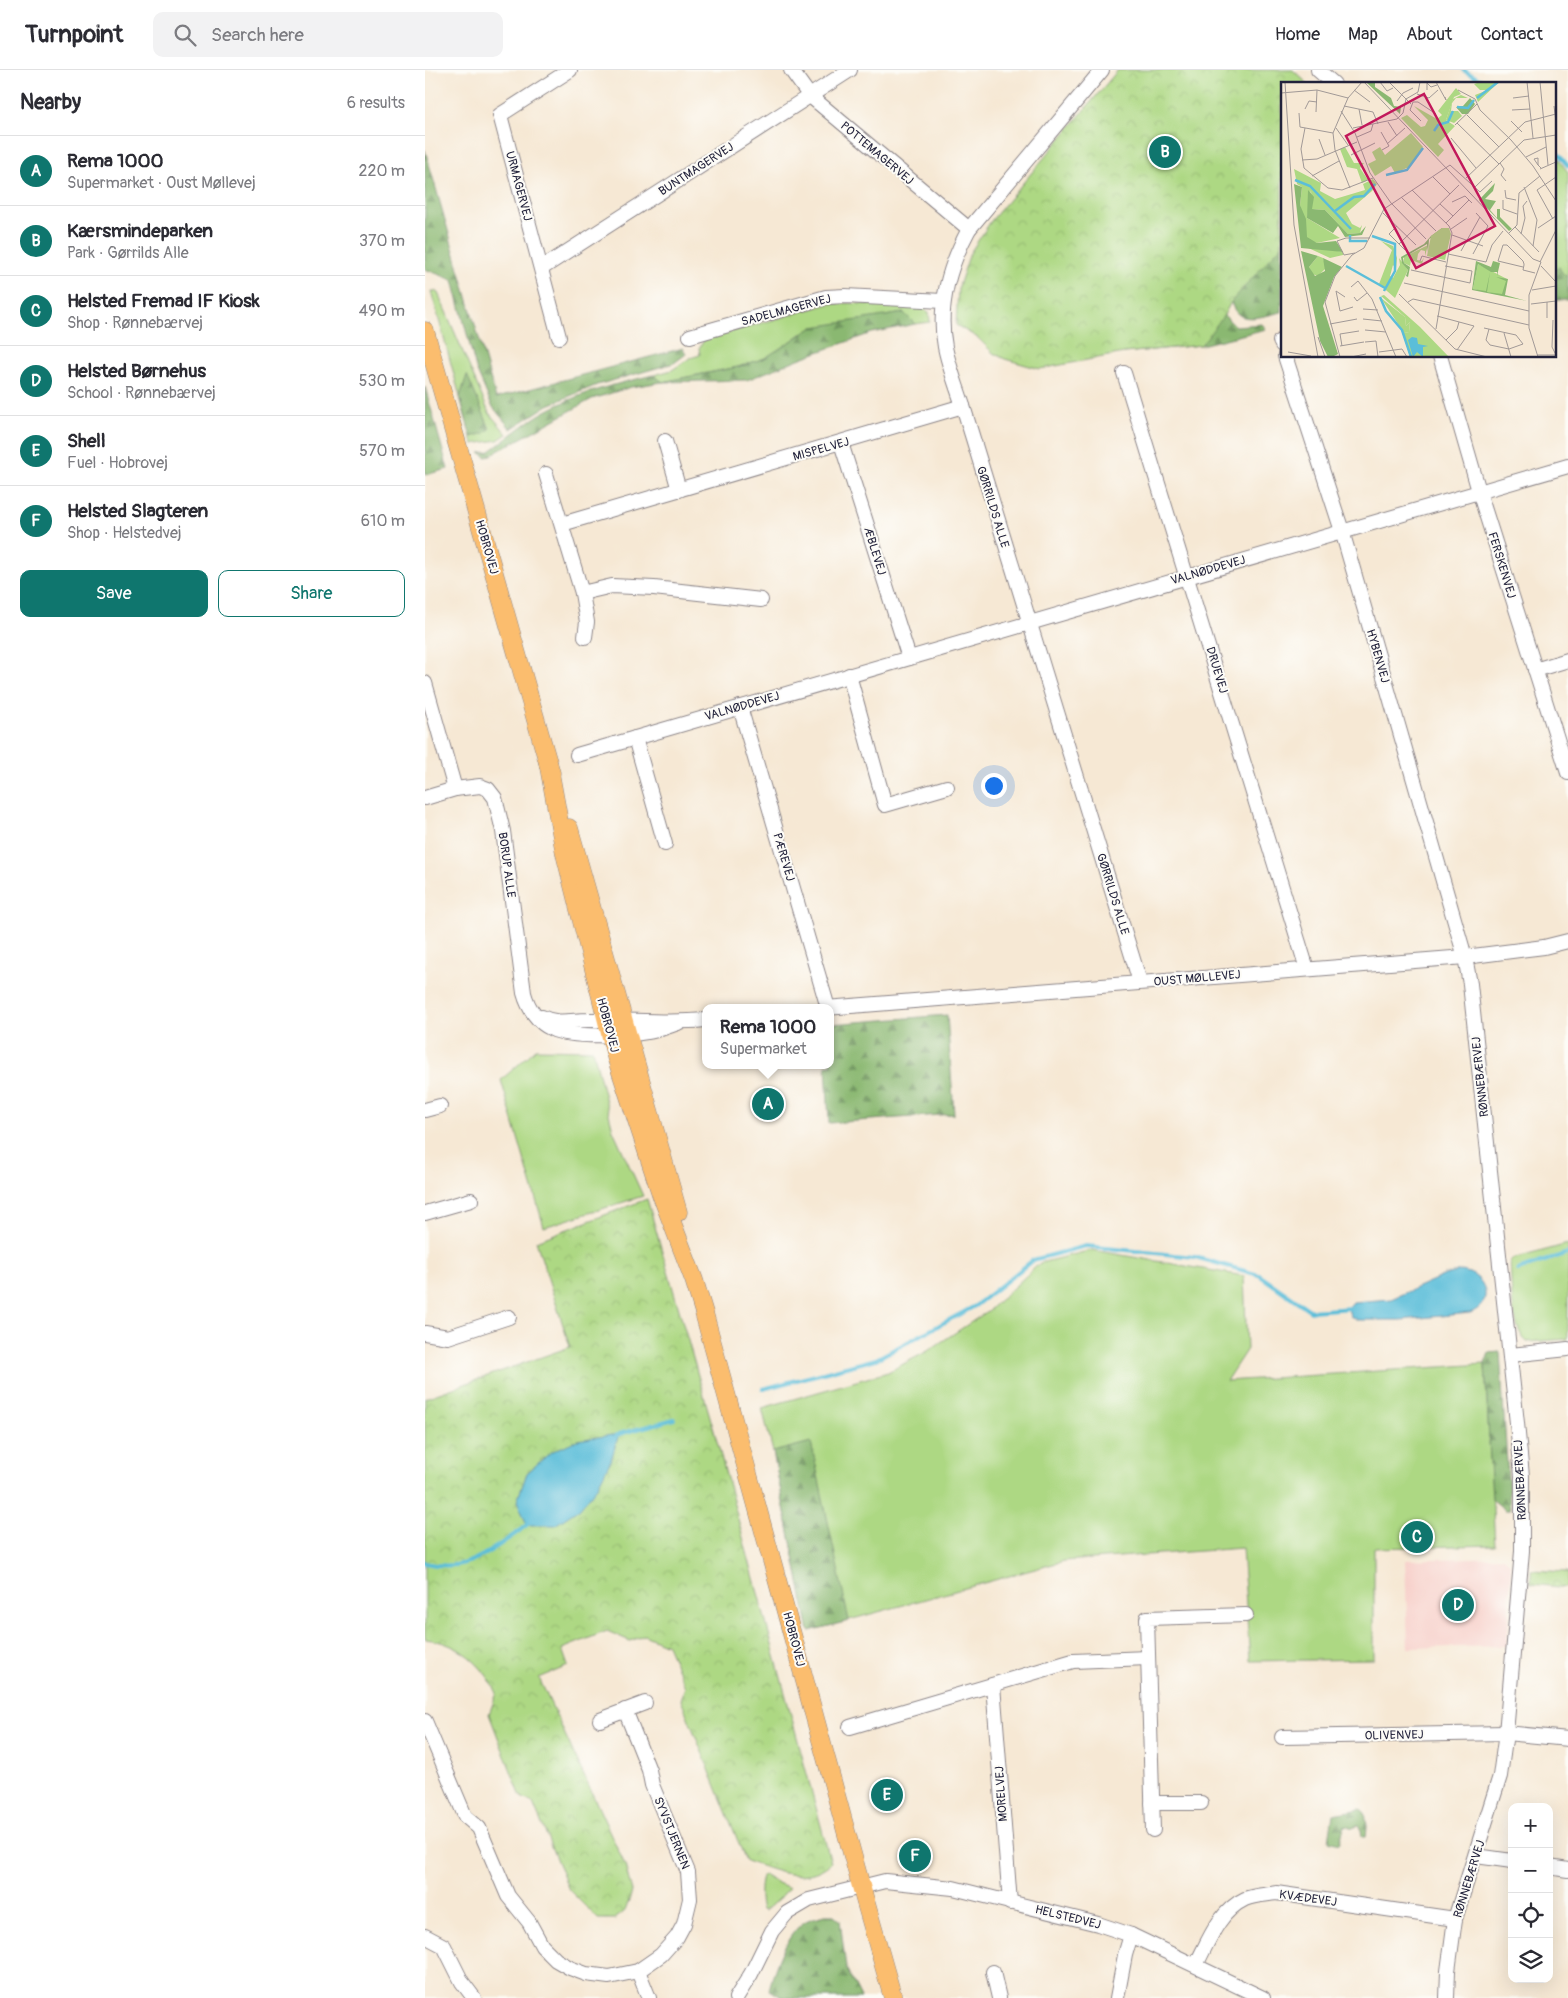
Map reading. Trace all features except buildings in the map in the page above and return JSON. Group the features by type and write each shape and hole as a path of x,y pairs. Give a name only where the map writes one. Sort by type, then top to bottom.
{"main road":[{"name":"HOBROVEJ","path":"425,331 548,762 577,850 673,1189 694,1280 893,1998"},
{"name":"HOBROVEJ","path":"548,762 565,854 609,1027 661,1194 694,1280"}],"street":[{"name":"URMAGERVEJ","path":"559,337 500,115 570,70"},
{"name":"POTTEMAGERVEJ","path":"791,70 809,95 969,229"},
{"name":"BUNTMAGERVEJ","path":"542,268 850,70"},
{"name":"GØRRILDS ALLE","path":"1102,70 969,229 955,255 943,301 945,347 1140,982"},
{"path":"1319,70 1332,82"},
{"name":"SADELMAGERVEJ","path":"689,336 826,297 845,296 943,301"},
{"name":"HYBENVEJ","path":"1286,358 1342,531 1465,957"},
{"name":"FERSKENVEJ","path":"1440,358 1479,491 1568,773"},
{"name":"DRUEVEJ","path":"1124,373 1188,576 1307,969"},
{"name":"MISPELVEJ","path":"562,524 963,406"},
{"path":"665,441 679,490"},
{"name":"ÆBLEVEJ","path":"841,443 909,658"},
{"name":"VALNØDDEVEJ","path":"577,756 1029,622 1568,466"},
{"path":"546,474 582,593 587,622 585,637"},
{"path":"582,593 612,586 654,588 761,600"},
{"path":"1535,670 1568,660"},
{"path":"849,675 885,805 947,787"},
{"path":"425,683 455,789"},
{"name":"PÆREVEJ","path":"740,707 826,1004"},
{"path":"635,738 665,844"},
{"name":"BORUP ALLE","path":"425,798 473,786 486,788 495,798 503,832 524,993 529,1007 537,1015 547,1020 609,1027 627,1027"},
{"name":"OUST MØLLEVEJ","path":"834,1007 1465,957 1544,947 1568,941"},
{"name":"RØNNEBÆRVEJ","path":"1447,1998 1447,1971 1455,1920 1500,1776 1507,1733 1523,1544 1522,1476 1471,994 1465,957"},
{"path":"627,1027 648,1032 678,1023 702,1020"},
{"path":"425,1110 439,1106"},
{"path":"425,1213 471,1200"},
{"path":"425,1333 448,1337 509,1318"},
{"path":"1510,1355 1568,1348"},
{"path":"1153,1830 1147,1618 1246,1615"},
{"path":"851,1726 1073,1661 1148,1658"},
{"name":"MORELVEJ","path":"993,1685 1010,1903"},
{"path":"599,1720 645,1703"},
{"name":"SYVSTJERNEN","path":"425,1722 465,1816 479,1828 508,1896 529,1922 541,1946 562,1964 586,1974 609,1977 638,1971 661,1955 677,1937 688,1912 691,1889 688,1872 652,1785 649,1770 625,1710"},
{"name":"OLIVENVEJ","path":"1282,1737 1507,1733 1568,1739"},
{"path":"1152,1804 1201,1803"},
{"path":"1475,1856 1508,1860"},
{"path":"1553,1868 1568,1870"},
{"name":"HELSTEDVEJ","path":"736,1998 751,1974 772,1931 787,1913 809,1900 885,1881 953,1888 1098,1924 1131,1936 1196,1965 1263,1998"},
{"name":"KVÆDEVEJ","path":"1196,1965 1213,1931 1224,1916 1237,1904 1255,1896 1276,1893 1455,1920"},
{"path":"425,1936 444,1946 463,1982 474,1998"},
{"path":"1117,1998 1125,1955 1131,1936"},
{"path":"638,1971 649,1998"},
{"path":"993,1972 999,1998"}],"shaded area":[{"path":"1504,1557 1511,1565 1507,1646 1408,1648 1405,1560"}],"green space":[{"path":"1118,70 1293,70 1306,82 1281,82 1281,246 1231,302 1224,315 1201,345 1124,353 1040,369 1005,359 993,353 978,338 956,325 958,289 970,253 991,221"},
{"path":"425,150 496,398 683,348 686,354 674,363 597,385 548,405 511,429 492,406 476,369 453,280 425,269"},
{"path":"1555,155 1568,172 1568,277 1559,268 1555,269"},
{"path":"1281,235 1281,312 1251,318 1240,316 1227,294"},
{"path":"1559,267 1562,273 1568,277 1568,300 1555,300 1555,269"},
{"path":"431,291 438,293 489,413 507,434 498,440 473,444"},
{"path":"850,303 921,308 929,312 930,322 915,324 903,313 801,334 765,358 738,367 662,382 654,375 672,370 690,358 700,355 699,348 705,339 829,304"},
{"path":"904,313 915,324 872,333 801,358 747,380 663,382 738,367 765,358 813,327"},
{"path":"1204,313 1224,315 1235,326 1262,324 1266,329 1201,345 1124,353"},
{"path":"467,375 490,429 485,433 471,437 460,397"},
{"path":"653,375 663,382 631,387 592,399 487,457 480,453 490,451 537,416 570,399"},
{"path":"425,387 448,469 425,475"},
{"path":"947,1015 954,1114 829,1123 826,1069 834,1069 834,1024"},
{"path":"536,1049 593,1050 613,1130 643,1196 544,1227 501,1080"},
{"path":"647,1199 715,1434 831,1863 821,1870 800,1875 779,1872 746,1861 681,1700 685,1687 667,1645 644,1635 630,1641 607,1631 562,1649 568,1666 539,1678 625,1865 632,1892 625,1911 615,1919 598,1919 569,1890 533,1803 521,1797 489,1714 497,1693 491,1682 477,1664 459,1650 437,1641 425,1639 425,1398 570,1347 536,1241"},
{"path":"1568,1244 1568,1339 1527,1342 1517,1326 1510,1262 1513,1259"},
{"path":"1092,1250 1244,1276 1247,1349 1226,1381 1485,1364 1495,1545 1374,1548 1374,1659 1250,1661 1242,1548 1064,1561 809,1631 773,1452 762,1408 888,1372 926,1352 988,1311 1040,1263"},
{"path":"1500,1352 1510,1510 1505,1510 1492,1499 1485,1364 1489,1353"},
{"path":"811,1442 849,1621 809,1631 773,1452"},
{"path":"1531,1570 1568,1572 1568,1588 1531,1584"},
{"path":"1361,1809 1365,1813 1366,1837 1362,1837 1361,1830 1357,1825 1353,1828 1345,1825 1339,1844 1329,1841 1333,1814"},
{"path":"763,1874 790,1888 765,1911 762,1910 760,1897"},
{"path":"825,1915 834,1915 840,1920 846,1968 861,1998 784,1998 769,1990 782,1952 792,1934 806,1921"}],"water":[{"path":"1461,1271 1470,1273 1477,1278 1485,1290 1483,1303 1478,1309 1470,1313 1401,1320 1358,1320 1350,1316 1348,1308 1353,1302 1391,1299 1445,1275"},
{"path":"619,1434 611,1460 597,1487 579,1509 555,1525 527,1525 517,1501 527,1473 551,1452 577,1440"}],"waterway":[{"path":"1463,70 1484,82"},
{"path":"1555,150 1568,166"},
{"path":"763,1389 876,1359 975,1306 1033,1260 1086,1246 1195,1257 1259,1275 1311,1311 1352,1308"},
{"path":"1518,1270 1568,1253"},
{"path":"616,1436 674,1419"},
{"path":"425,1563 448,1566 468,1562 486,1554 530,1522"}],"place":[{"name":"Kærsmindeparken","path":"1165,152"},
{"name":"Rema 1000","path":"768,1104"},
{"name":"Helsted Fremad IF Kiosk","path":"1417,1537"},
{"name":"Helsted Børnehus","path":"1458,1605"},
{"name":"Shell","path":"887,1795"},
{"name":"Helsted Slagteren","path":"915,1856"}]}
